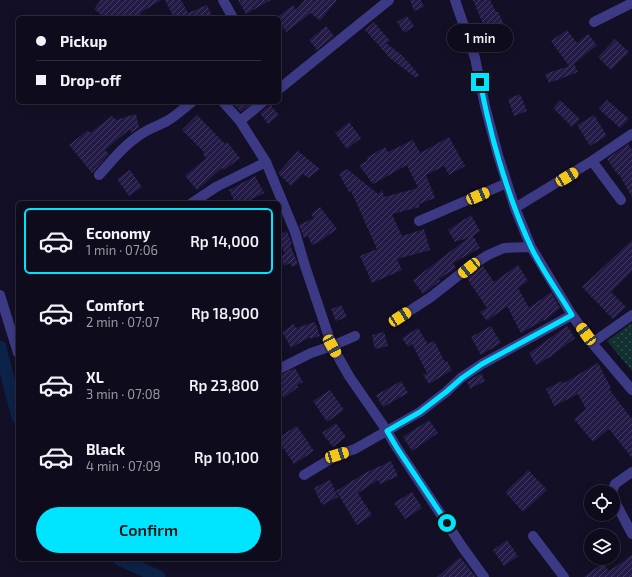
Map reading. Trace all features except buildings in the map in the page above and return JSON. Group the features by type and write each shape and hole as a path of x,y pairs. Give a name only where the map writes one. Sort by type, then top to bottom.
{"street":[{"path":"223,0 232,16"},
{"path":"281,87 389,0"},
{"path":"455,0 475,58 485,106 498,155 515,208 531,247 572,315 592,343 632,390"},
{"path":"594,22 632,2"},
{"path":"99,175 136,137 150,128 160,125 189,104"},
{"path":"225,104 240,121 266,162 295,232 332,346 349,376 387,431 463,548 484,577"},
{"path":"240,121 261,104"},
{"path":"515,208 592,161 632,134"},
{"path":"592,161 621,200"},
{"path":"195,201 216,187 266,162"},
{"path":"419,221 507,183"},
{"path":"400,317 431,297 488,255 504,248 531,247"},
{"path":"0,295 16,347"},
{"path":"304,475 337,455 355,449 420,412 482,364 572,315"},
{"path":"592,343 632,315"},
{"path":"281,368 311,353 355,336"},
{"path":"615,485 632,472"},
{"path":"620,511 632,534"},
{"path":"533,536 564,577"}],"green space":[{"path":"632,323 632,371 607,341"}],"waterway":[{"path":"0,347 16,410"},
{"path":"123,561 159,577"}],"route":[{"path":"447,523 387,431 420,412 482,364 572,315 531,247 527,234 515,208 498,155 480,82"}]}
